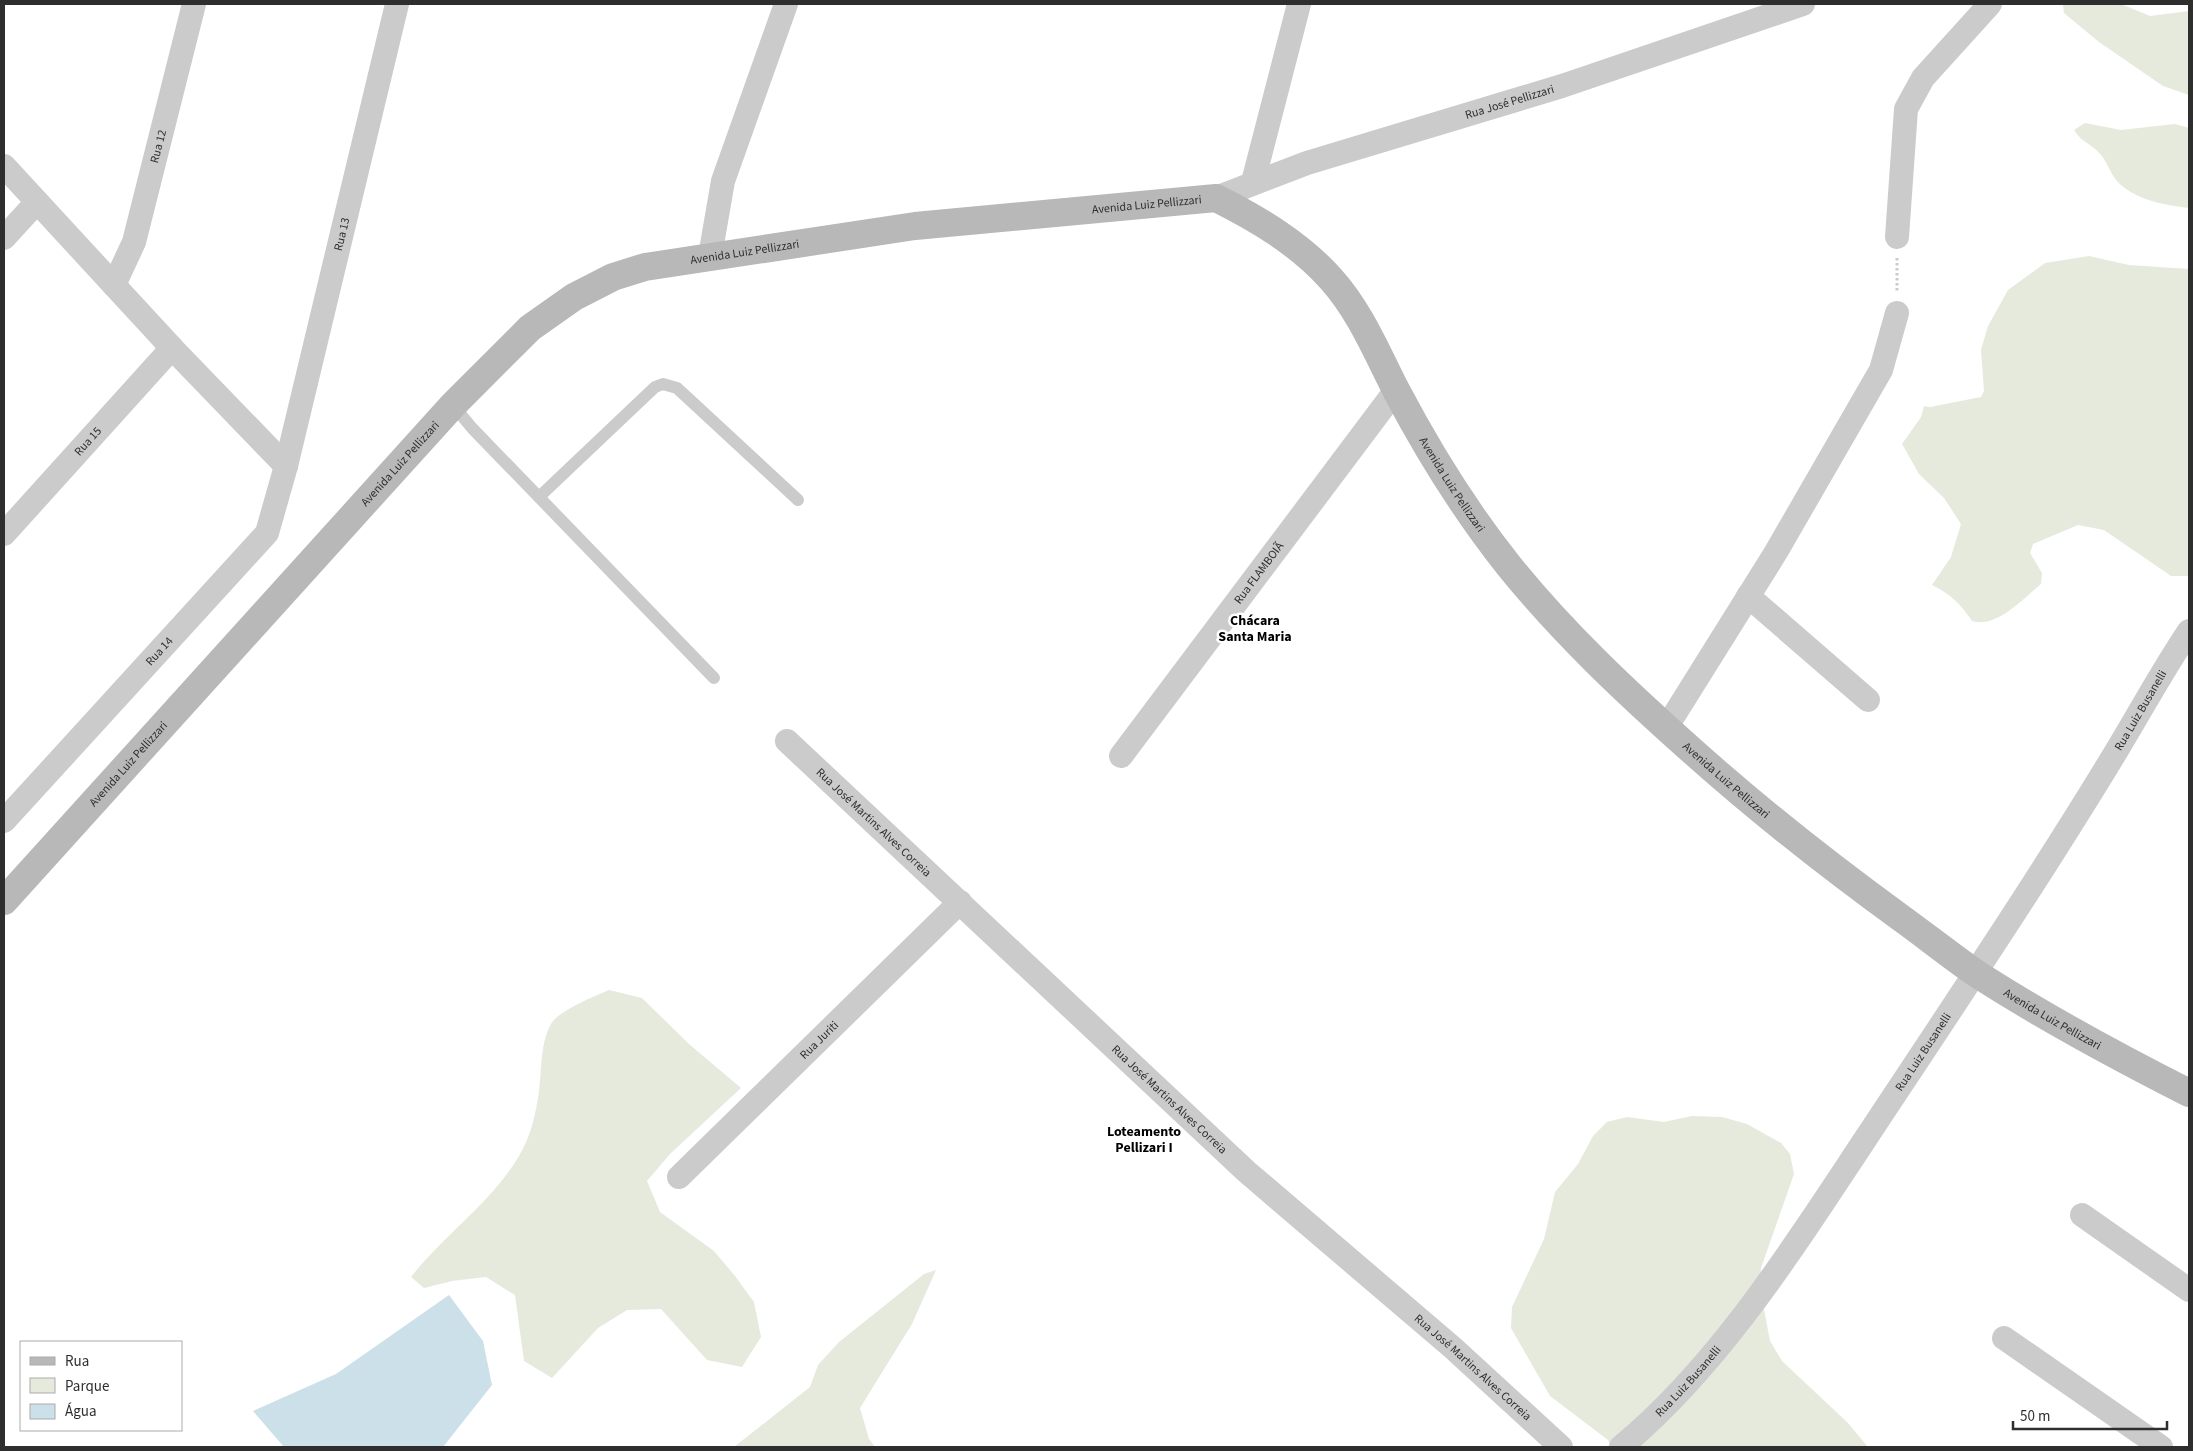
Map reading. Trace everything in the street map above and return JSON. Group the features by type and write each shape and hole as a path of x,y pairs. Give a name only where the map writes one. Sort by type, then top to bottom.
{"main road":[{"name":"Avenida Luiz Pellizzari","path":"4,901 453,405 530,328 574,296 613,277 645,267 710,256 915,226 1216,198 1260,220 1299,250 1332,280 1382,359 1396,390 1458,496 1509,566 1583,649 1666,728 1829,866 1976,972 2023,1002 2189,1093"}],"street":[{"name":"Rua 12","path":"114,285 134,242 194,4"},
{"name":"Rua 13","path":"286,466 397,4"},
{"path":"710,256 723,181 786,4"},
{"path":"1253,182 1299,4"},
{"name":"Rua José Pellizzari","path":"1216,198 1253,182 1372,143 1562,86 1803,4"},
{"path":"1897,237 1906,109 1923,78 1990,4"},
{"path":"4,166 36,203 172,348 286,466"},
{"path":"4,238 36,203"},
{"path":"1666,728 1776,552 1881,370 1897,313"},
{"name":"Rua 15","path":"4,534 172,348"},
{"name":"Rua FLAMBOIÃ","path":"1121,756 1396,390"},
{"name":"Rua 14","path":"4,821 267,533 286,466"},
{"path":"1748,596 1868,700"},
{"name":"Rua Luiz Busanelli","path":"1621,1447 1644,1428 1712,1355 1798,1241 1976,972 2114,756 2189,631"},
{"name":"Rua José Martins Alves Correia","path":"788,741 1247,1172 1454,1348 1561,1447"},
{"name":"Rua Juriti","path":"679,1177 960,902"},
{"path":"2082,1215 2189,1290"},
{"path":"2004,1338 2161,1447"}],"lane":[{"path":"539,497 655,387 663,384 678,388 798,500"},
{"path":"453,405 472,428 714,678"}],"path":[{"path":"1897,237 1897,313"}],"green space":[{"path":"2121,4 2150,16 2189,11 2189,95 2163,86 2099,42 2064,13 2063,5"},
{"path":"2085,123 2121,130 2175,124 2189,128 2189,208 2150,200 2132,193 2124,187 2117,181 2100,154 2074,130"},
{"path":"2089,256 2129,265 2189,269 2189,576 2171,576 2104,530 2078,525 2033,544 2030,553 2042,573 2041,584 2009,611 1991,621 1972,621 1955,600 1932,585 1951,557 1961,524 1944,498 1919,474 1902,444 1921,417 1924,406 1930,407 1981,397 1984,391 1981,350 1988,326 2008,290 2045,263"},
{"path":"609,990 642,998 689,1044 741,1088 670,1154 647,1181 660,1212 714,1251 754,1302 761,1337 742,1367 707,1360 661,1309 627,1310 598,1328 552,1378 524,1361 515,1295 486,1277 452,1281 424,1288 411,1277 424,1261 495,1189 519,1156 535,1116 543,1048 551,1024 569,1009"},
{"path":"1692,1116 1722,1117 1747,1124 1781,1143 1790,1154 1794,1174 1761,1268 1760,1288 1770,1341 1782,1361 1848,1423 1868,1447 1611,1447 1608,1440 1550,1396 1511,1328 1512,1307 1544,1239 1555,1192 1578,1164 1593,1136 1607,1122 1627,1117 1664,1122"},
{"path":"936,1270 912,1324 860,1408 869,1439 875,1447 734,1447 810,1387 818,1365 839,1342 924,1274"}],"water":[{"path":"449,1295 483,1341 492,1385 443,1447 284,1447 253,1411 336,1374"}],"district":[{"name":"Chácara Santa Maria","path":"1255,630"},
{"name":"Loteamento Pellizari I","path":"1144,1140"}]}
